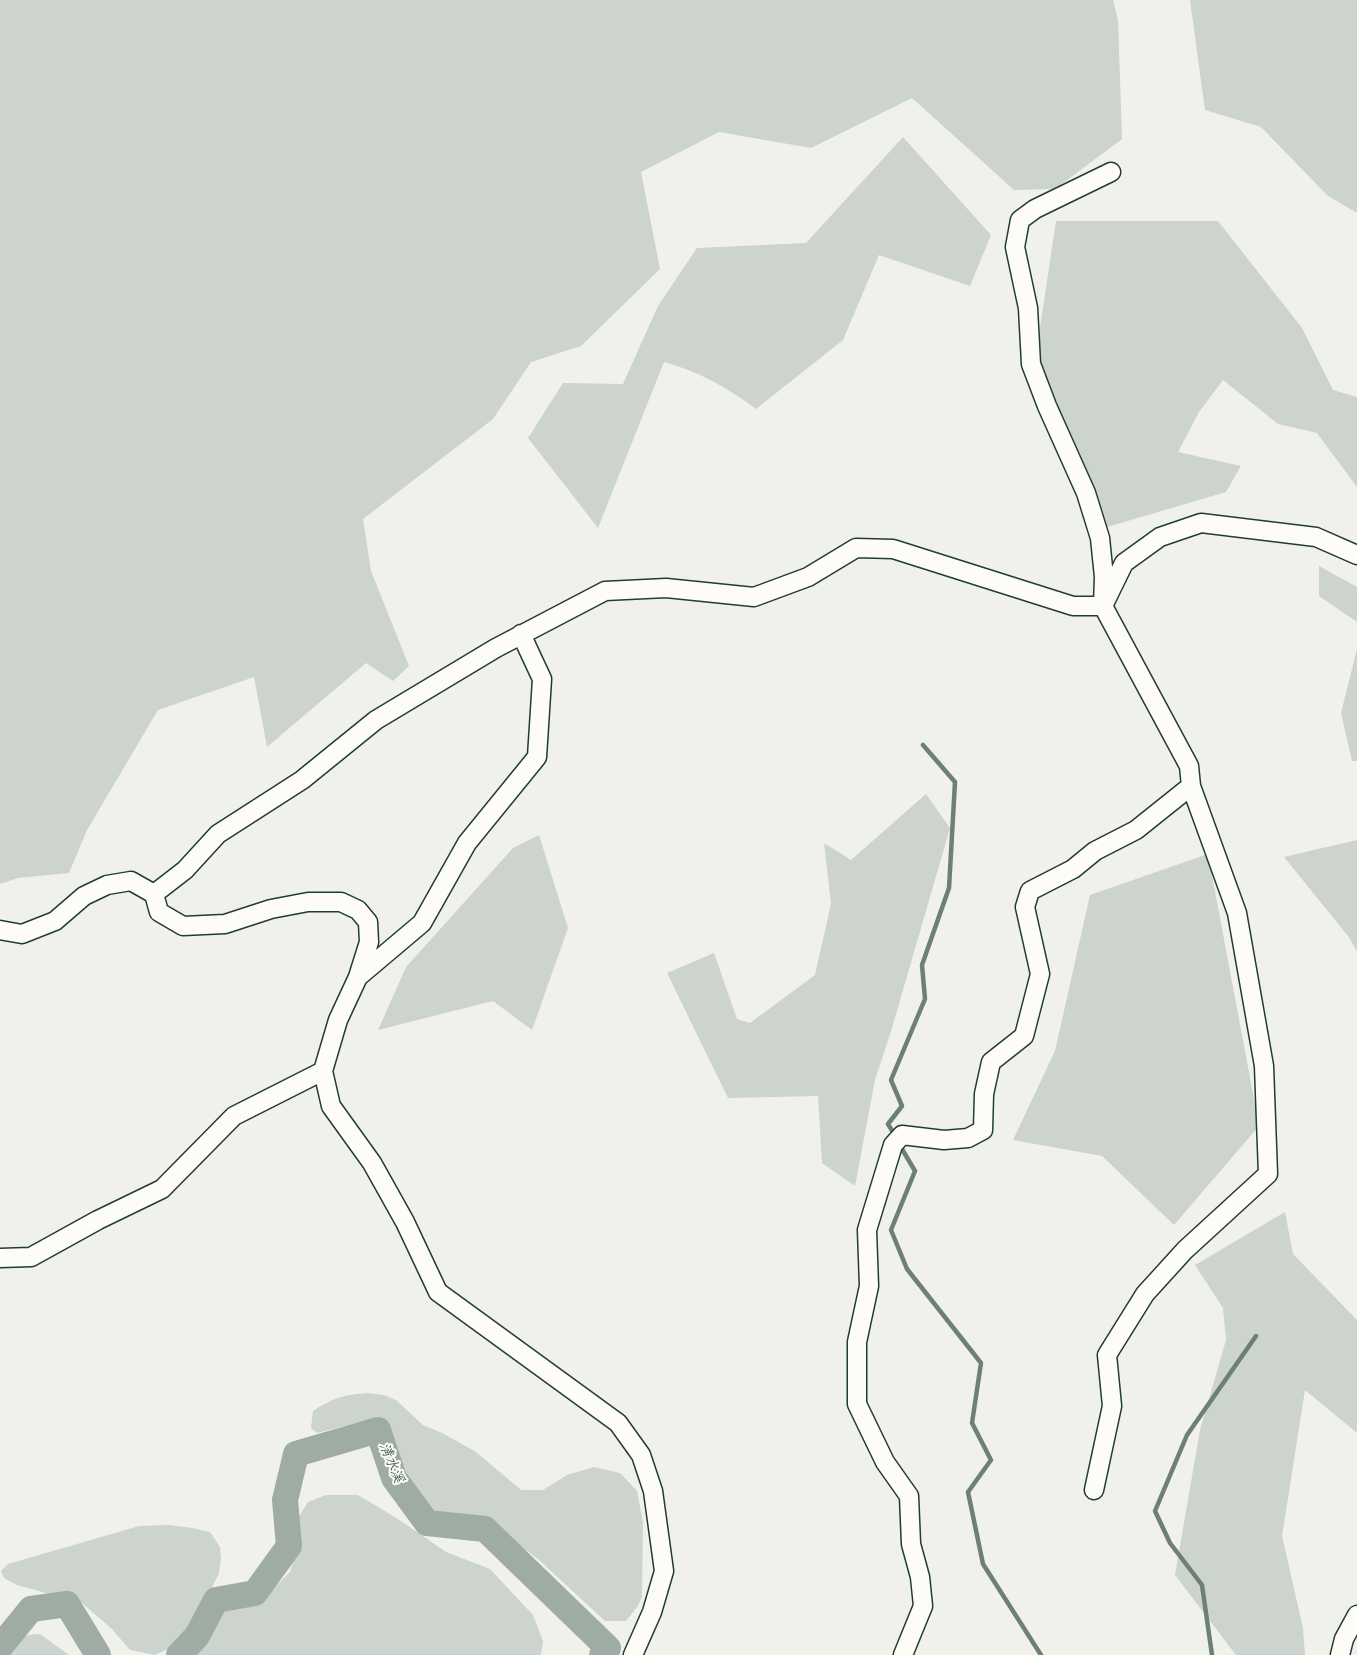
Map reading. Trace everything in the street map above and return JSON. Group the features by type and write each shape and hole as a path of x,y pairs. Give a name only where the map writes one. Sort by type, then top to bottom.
{"street":[{"path":"1094,1490 1112,1406 1107,1355 1145,1294 1185,1250 1268,1174 1264,1066 1237,913 1191,786 1189,766 1103,606 1104,577 1100,538 1086,493 1047,406 1031,364 1028,308 1015,246 1020,220 1035,210 1111,172"},
{"path":"1103,606 1124,563 1160,537 1201,522 1316,537 1357,555"},
{"path":"154,894 185,870 218,834 302,780 376,720 496,648 605,590 666,588 754,597 808,577 856,548 893,549 1073,606 1103,606"},
{"path":"358,977 422,923 467,843 537,758 542,679 521,634"},
{"path":"904,1655 923,1606 920,1577 911,1544 909,1496 885,1462 857,1404 857,1342 869,1286 867,1230 893,1144 902,1135 950,1140 968,1138 983,1130 984,1094 991,1062 1024,1036 1040,974 1025,907 1030,891 1073,869 1095,851 1136,830 1191,786"},
{"path":"0,930 22,934 55,921 84,896 107,885 131,881 154,894 159,912 183,926 225,924 271,909 308,902 341,902 358,910 368,922 368,942 358,977 338,1020 323,1071 331,1106 372,1163 406,1222 438,1292 618,1423 641,1455 653,1491 664,1571 652,1612 633,1655"},
{"path":"0,1258 31,1257 98,1220 162,1189 234,1116 323,1071"},
{"path":"1340,1655 1344,1639 1357,1615"}],"shaded area":[{"path":"0,0 1113,0 1118,20 1122,139 1055,189 1014,190 912,98 811,148 719,132 641,172 660,269 581,346 531,362 493,419 363,519 371,571 409,666 393,681 366,663 267,747 254,677 158,710 87,830 69,873 18,878 0,884"},
{"path":"1190,0 1357,0 1357,213 1328,196 1261,127 1205,110"},
{"path":"903,137 991,235 970,286 879,255 843,340 756,409 735,394 701,375 664,362 598,528 528,438 563,383 623,384 658,306 697,248 806,243"},
{"path":"1056,221 1218,221 1302,328 1333,390 1357,397 1357,487 1317,433 1278,424 1223,380 1199,412 1178,452 1241,466 1226,492 1104,528 1034,368"},
{"path":"1319,566 1357,587 1357,622 1319,596"},
{"path":"1357,649 1357,761 1352,761 1341,713"},
{"path":"926,794 950,828 892,1028 875,1080 855,1186 822,1163 818,1096 728,1098 667,973 714,953 737,1019 750,1023 815,975 831,904 824,843 851,860"},
{"path":"539,835 568,928 532,1030 493,1001 378,1030 406,967 513,848"},
{"path":"1357,840 1357,951 1348,936 1284,857"},
{"path":"1208,854 1259,1126 1174,1225 1102,1156 1013,1140 1055,1051 1090,895"},
{"path":"1285,1212 1293,1254 1357,1320 1357,1433 1305,1390 1282,1536 1303,1628 1305,1655 1236,1655 1175,1575 1200,1430 1226,1340 1223,1308 1195,1265"},
{"path":"367,1393 384,1395 396,1400 423,1425 442,1433 476,1452 521,1490 543,1490 567,1475 594,1467 620,1473 637,1491 643,1523 642,1597 637,1607 626,1621 605,1621 538,1559 507,1536 491,1521 467,1514 440,1514 428,1507 411,1492 396,1464 385,1430 375,1418 317,1433 311,1428 313,1411 338,1398"},
{"path":"326,1495 358,1495 398,1519 446,1552 490,1569 533,1615 543,1641 541,1655 191,1655 204,1639 221,1604 258,1601 272,1590 290,1572 296,1551 298,1518 308,1502"},
{"path":"169,1525 210,1532 220,1547 221,1559 219,1573 197,1618 180,1643 155,1655 130,1650 112,1629 82,1603 17,1585 4,1578 1,1571 8,1564 139,1526"},
{"path":"40,1634 69,1655 0,1655 17,1639 27,1635"}],"waterway":[{"path":"896,1137 888,1124 902,1106 891,1080 925,999 922,965 949,888 955,782 923,745"},
{"path":"899,1144 915,1171 891,1230 907,1269 981,1363 972,1423 991,1460 968,1492 983,1564 1041,1655"},
{"path":"1212,1655 1202,1585 1170,1543 1155,1511 1187,1435 1256,1336"},
{"name":"清水溪","path":"179,1655 197,1636 216,1600 255,1593 289,1546 285,1500 296,1454 378,1430 394,1478 427,1523 485,1529 608,1648 602,1655"},
{"name":"清水溪","path":"0,1647 31,1609 67,1604 98,1655"}]}
